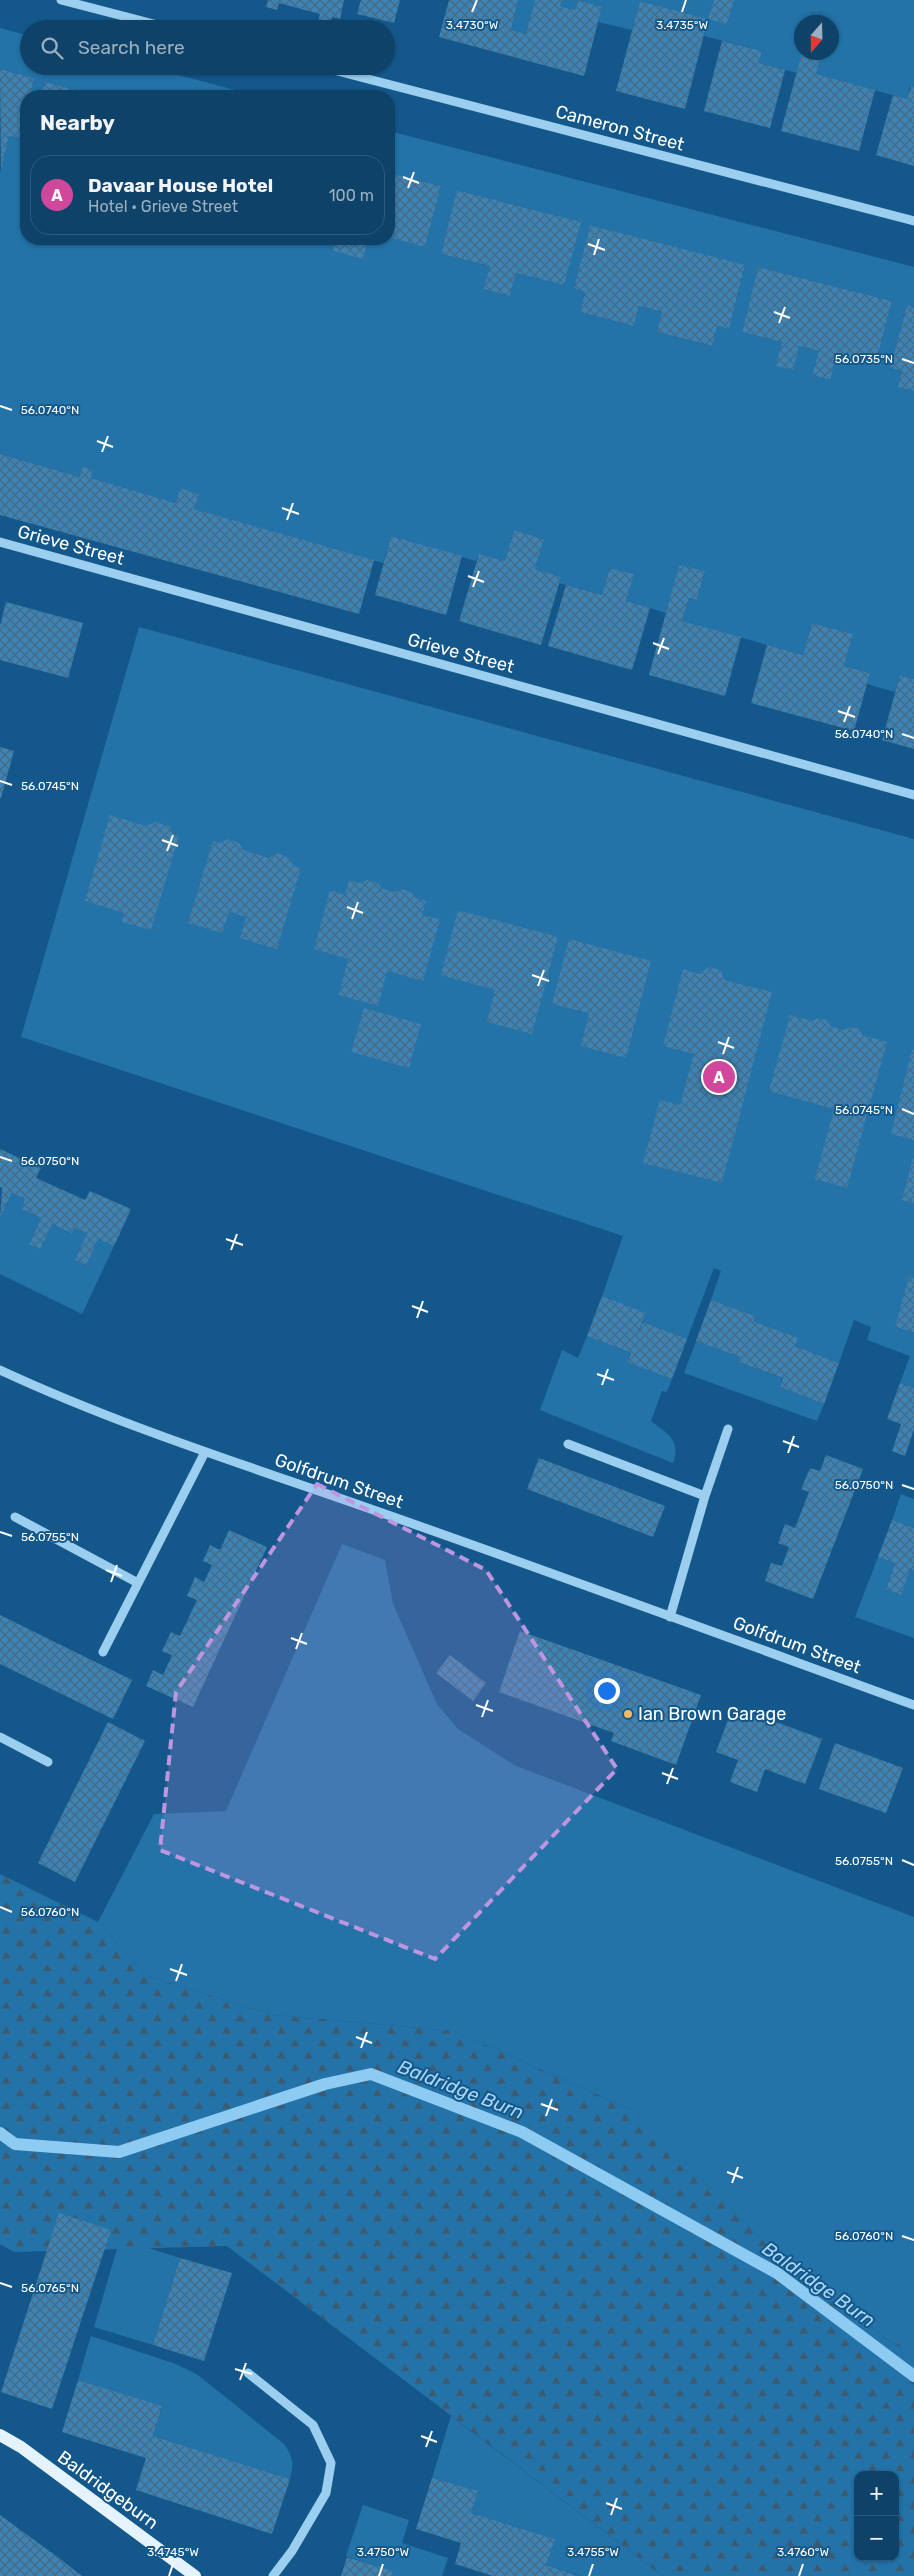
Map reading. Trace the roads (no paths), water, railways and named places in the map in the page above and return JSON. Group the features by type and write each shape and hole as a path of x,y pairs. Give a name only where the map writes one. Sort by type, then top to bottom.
{"main road":[{"name":"Baldridgeburn","path":"0,2435 29,2453 195,2576"}],"street":[{"path":"62,0 139,20"},
{"name":"Cameron Street","path":"353,75 914,220"},
{"name":"Grieve Street","path":"0,542 914,795"},
{"name":"Golfdrum Street","path":"0,1370 68,1402 205,1452 384,1513 914,1705"},
{"path":"670,1616 705,1496 728,1429"},
{"path":"568,1444 705,1496"},
{"path":"104,1652 205,1452"},
{"path":"15,1517 138,1583"},
{"path":"0,1737 48,1762"},
{"path":"248,2373 313,2426 331,2463 326,2493 292,2551 273,2576"}],"waterway":[{"name":"Baldridge Burn","path":"0,2133 15,2144 119,2152 325,2084 371,2074 522,2132 777,2273 914,2376"}],"place":[{"name":"Davaar House Hotel","path":"719,1077"},
{"name":"Ian Brown Garage","path":"628,1714"}]}
